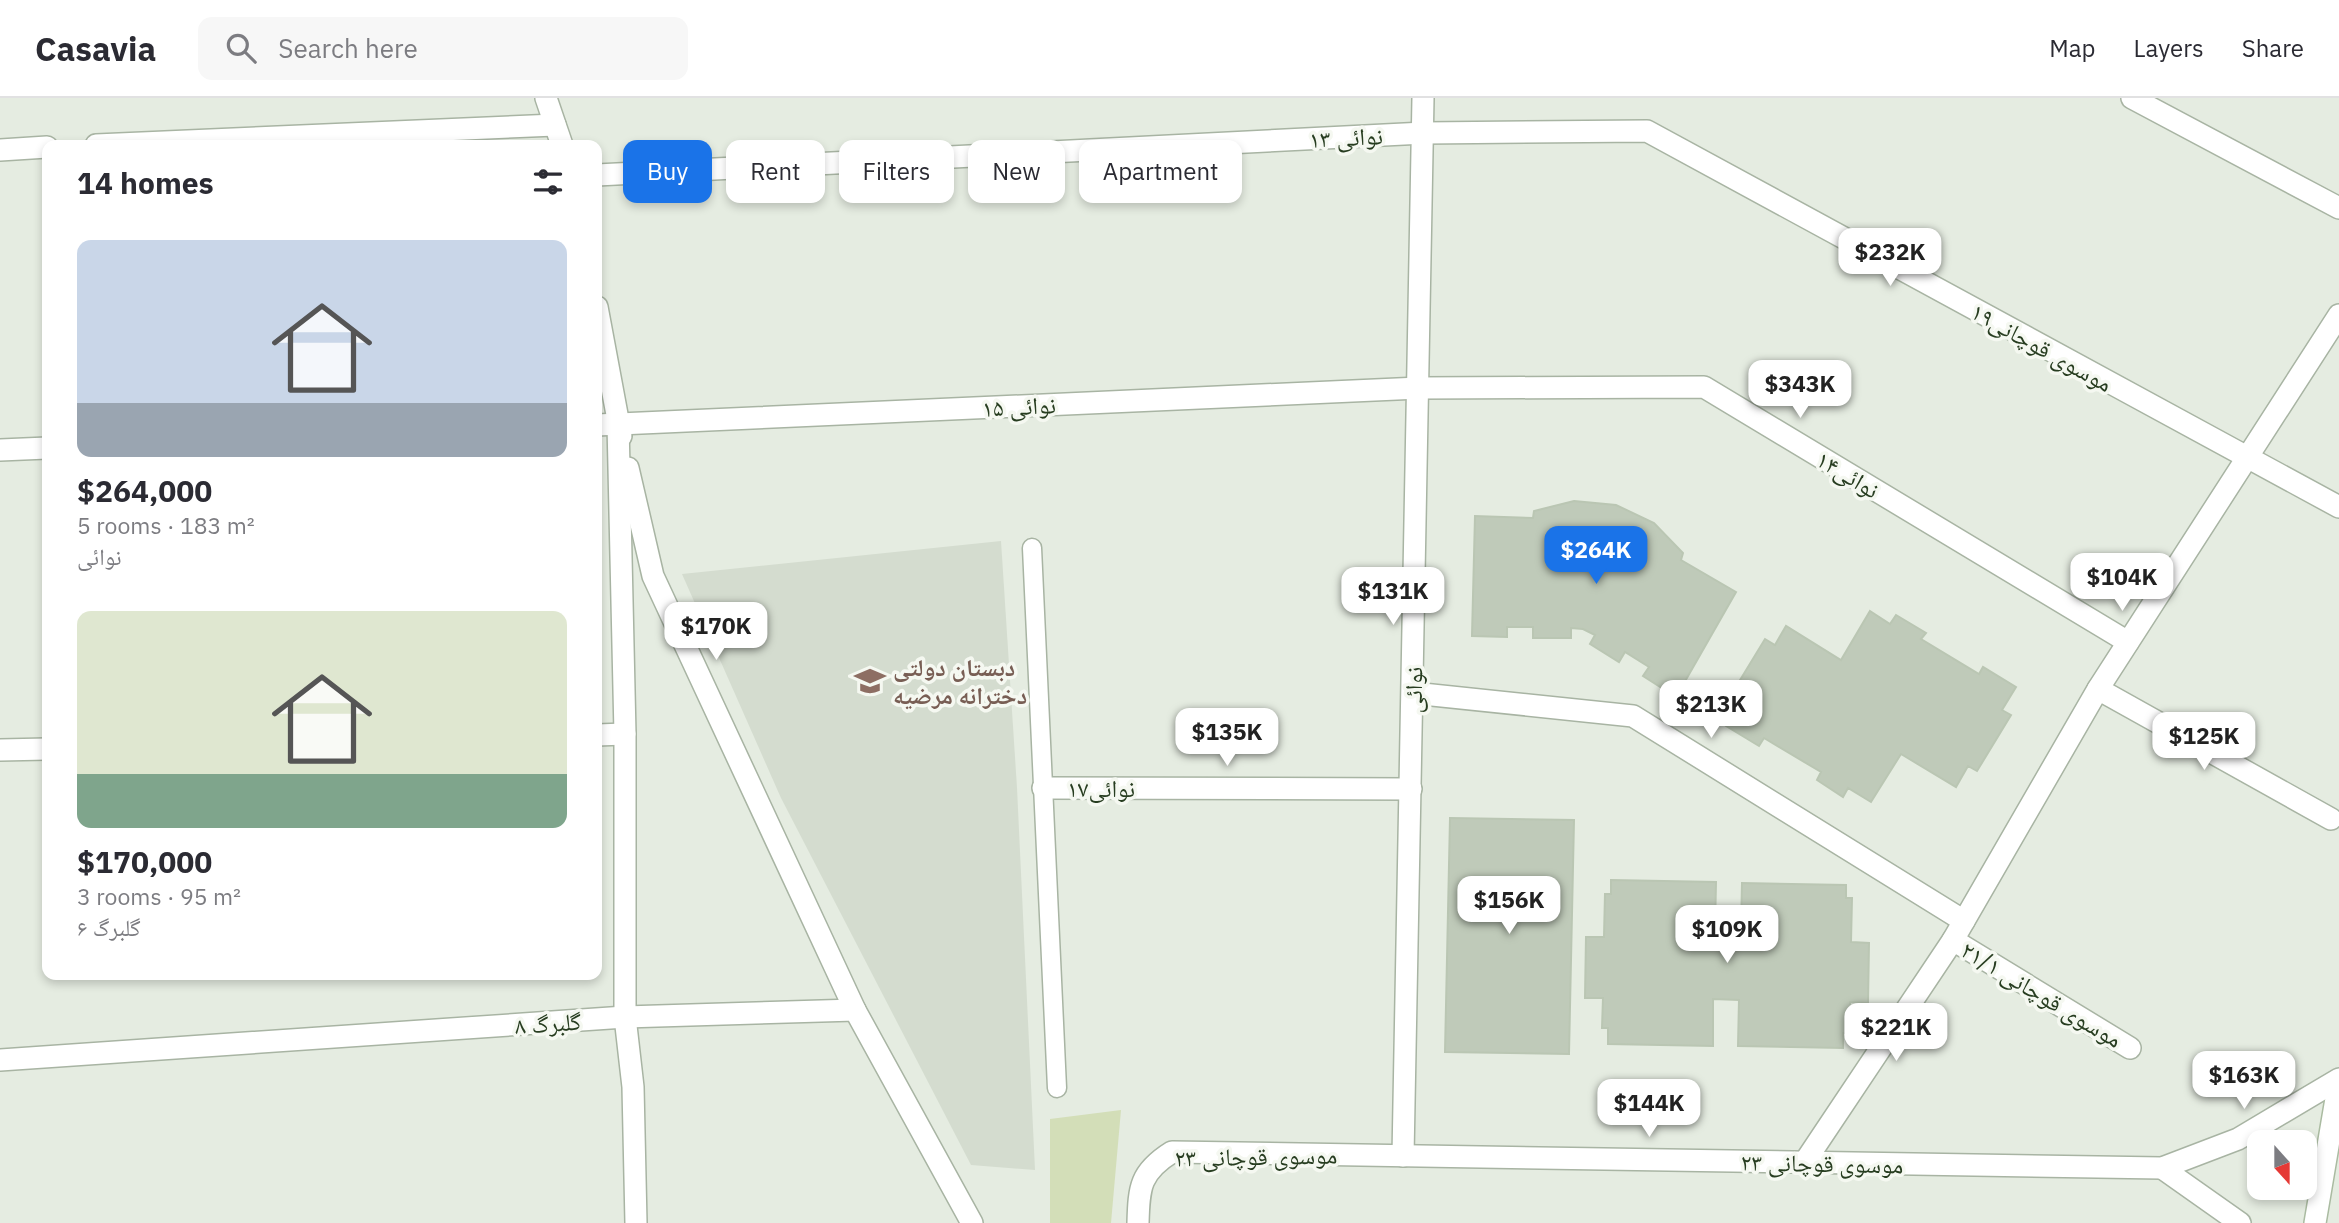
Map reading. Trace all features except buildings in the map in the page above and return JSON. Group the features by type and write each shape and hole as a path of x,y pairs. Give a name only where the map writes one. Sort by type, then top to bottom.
{"street":[{"path":"328,140 559,135 546,98"},
{"name":"نوائی","path":"1403,1156 1423,98"},
{"path":"2132,98 2339,208"},
{"name":"موسوی قوچانی۱۹","path":"1424,133 1647,131 2339,507"},
{"name":"نوائی ۱۳","path":"602,175 1424,133"},
{"path":"0,149 42,147"},
{"path":"1804,1163 1953,940 2098,689 2339,316"},
{"path":"602,366 625,734 625,1017 633,1087 636,1223"},
{"name":"نوائی۱۴","path":"1419,388 1704,387 2128,642"},
{"name":"نوائی ۱۵","path":"607,424 1419,388"},
{"path":"607,424 653,576 855,1010 972,1223"},
{"path":"0,450 42,448"},
{"path":"2098,689 2331,819"},
{"path":"1413,693 1633,716 1964,921"},
{"path":"602,735 625,734"},
{"path":"0,750 42,749"},
{"name":"نوائی۱۷","path":"1043,788 1411,789"},
{"name":"موسوی قوچانی ۲۱/۱","path":"1953,940 2130,1048"},
{"name":"گلبرگ ۸","path":"0,1060 625,1017 855,1010"},
{"path":"2315,1223 2339,1080"},
{"name":"موسوی قوچانی ۲۳","path":"1138,1223 1139,1191 1151,1165 1172,1152 2162,1168 2238,1139 2339,1080"},
{"path":"2162,1168 2239,1223"}],"lane":[{"path":"1032,548 1057,1088"}],"shaded area":[{"path":"1001,541 1017,788 1035,1170 971,1165 781,798 682,574"}],"green space":[{"path":"1121,1110 1111,1223 1050,1223 1050,1119"}],"place":[{"name":"دبستان دولتی دخترانه مرضیه","path":"870,681"}]}
